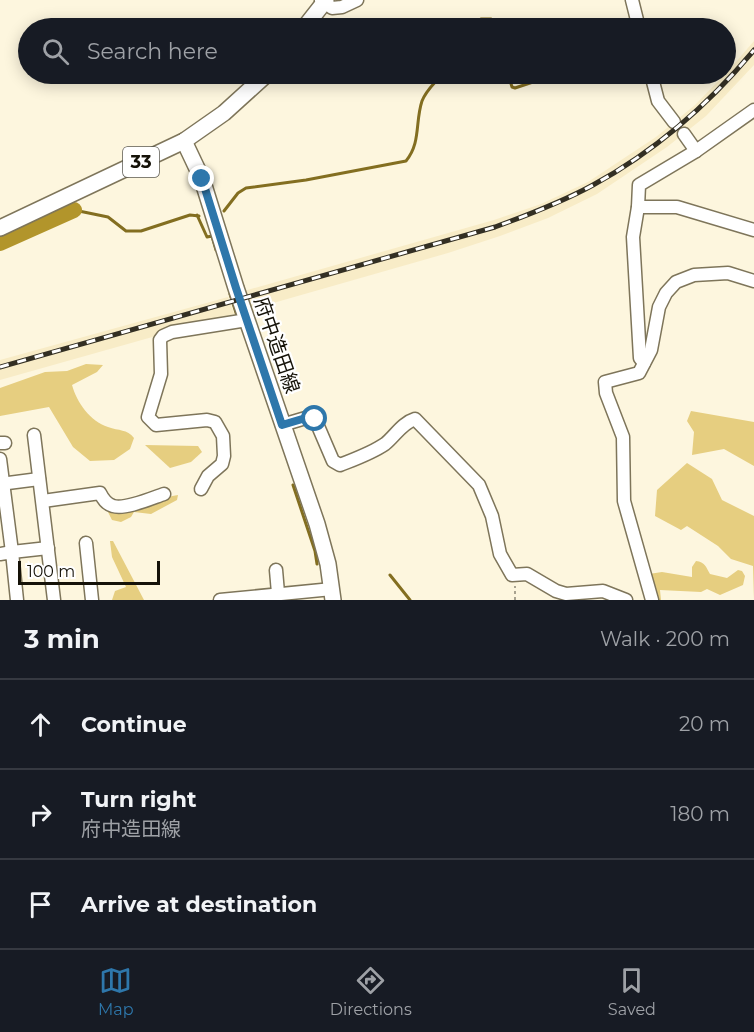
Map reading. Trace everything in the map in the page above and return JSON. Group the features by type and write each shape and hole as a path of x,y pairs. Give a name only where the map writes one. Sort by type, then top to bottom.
{"main road":[{"path":"311,18 323,1"},
{"name":"33","path":"0,228 184,141 224,113 256,84"},
{"name":"府中造田線","path":"184,141 202,179 323,544 332,594"}],"street":[{"path":"323,1 332,8 342,7 357,0"},
{"path":"632,0 636,18"},
{"path":"654,84 658,101 674,122"},
{"path":"644,363 640,358 633,237 639,185 696,151 754,110"},
{"path":"684,134 696,151"},
{"path":"638,207 677,207 754,230"},
{"path":"652,600 624,501 624,437 606,393 605,382 639,373 651,350 659,307 666,293 676,282 694,275 728,273 754,281"},
{"path":"201,489 208,476 222,464 223,436 215,422 207,420 156,425 148,417 161,374 160,340 172,332 247,320"},
{"path":"282,425 309,417 315,419 333,461 340,465 387,442 415,419 445,451 468,471 479,485 492,516 500,554 512,575 527,574 556,591 566,594 603,591 626,600"},
{"path":"34,435 54,600"},
{"path":"0,459 6,553 17,600"},
{"path":"2,483 39,479"},
{"path":"43,501 100,493 106,503 114,507 122,507 164,494"},
{"path":"86,543 92,600"},
{"path":"6,553 48,548"},
{"path":"274,595 276,570"},
{"path":"220,600 274,595 332,594"}],"path":[{"path":"512,575 516,589 515,600"}],"shaded area":[{"path":"754,41 754,65 706,116 667,147 597,194 548,218 500,236 249,310 244,291 494,220 541,204 588,182 656,137 695,105 715,84 736,84 736,62"},
{"path":"228,297 234,314 0,380 0,360"},
{"path":"86,364 103,365 97,372 72,385 81,405 101,424 126,432 134,438 130,449 114,460 90,461 73,447 49,407 0,416 0,388 45,372 67,371"},
{"path":"691,411 754,422 754,466 724,449 692,455 694,432 687,421"},
{"path":"145,445 198,446 202,452 191,462 170,468"},
{"path":"687,463 712,479 722,500 754,516 754,600 753,566 731,559 718,546 687,526 681,530 655,516 657,490"},
{"path":"178,495 177,500 151,514 134,512 131,517 121,522 112,520 106,508"},
{"path":"110,541 113,541 144,600 112,600 115,591 126,587 112,557"},
{"path":"696,561 703,564 710,574 727,578 738,570 742,571 745,576 743,585 720,595 707,589 701,592 660,590 661,600 654,600 649,574 662,572 692,577 692,567"}],"waterway":[{"path":"224,211 238,193 246,188 306,180 406,161 416,140 422,101 433,84"},
{"path":"511,84 515,88 527,84"},
{"path":"74,210 108,217 126,231 141,231 190,215 199,216"},
{"path":"0,243 74,210"},
{"path":"197,215 207,237 212,236 216,250"},
{"path":"230,294 238,319"},
{"path":"293,485 315,551 317,564"},
{"path":"390,575 410,600"}],"railway":[{"path":"736,71 754,50"},
{"path":"0,367 495,227 545,208 593,185 638,157 680,125 724,84"}],"route":[{"path":"202,179 282,425 309,417 315,419"}]}
